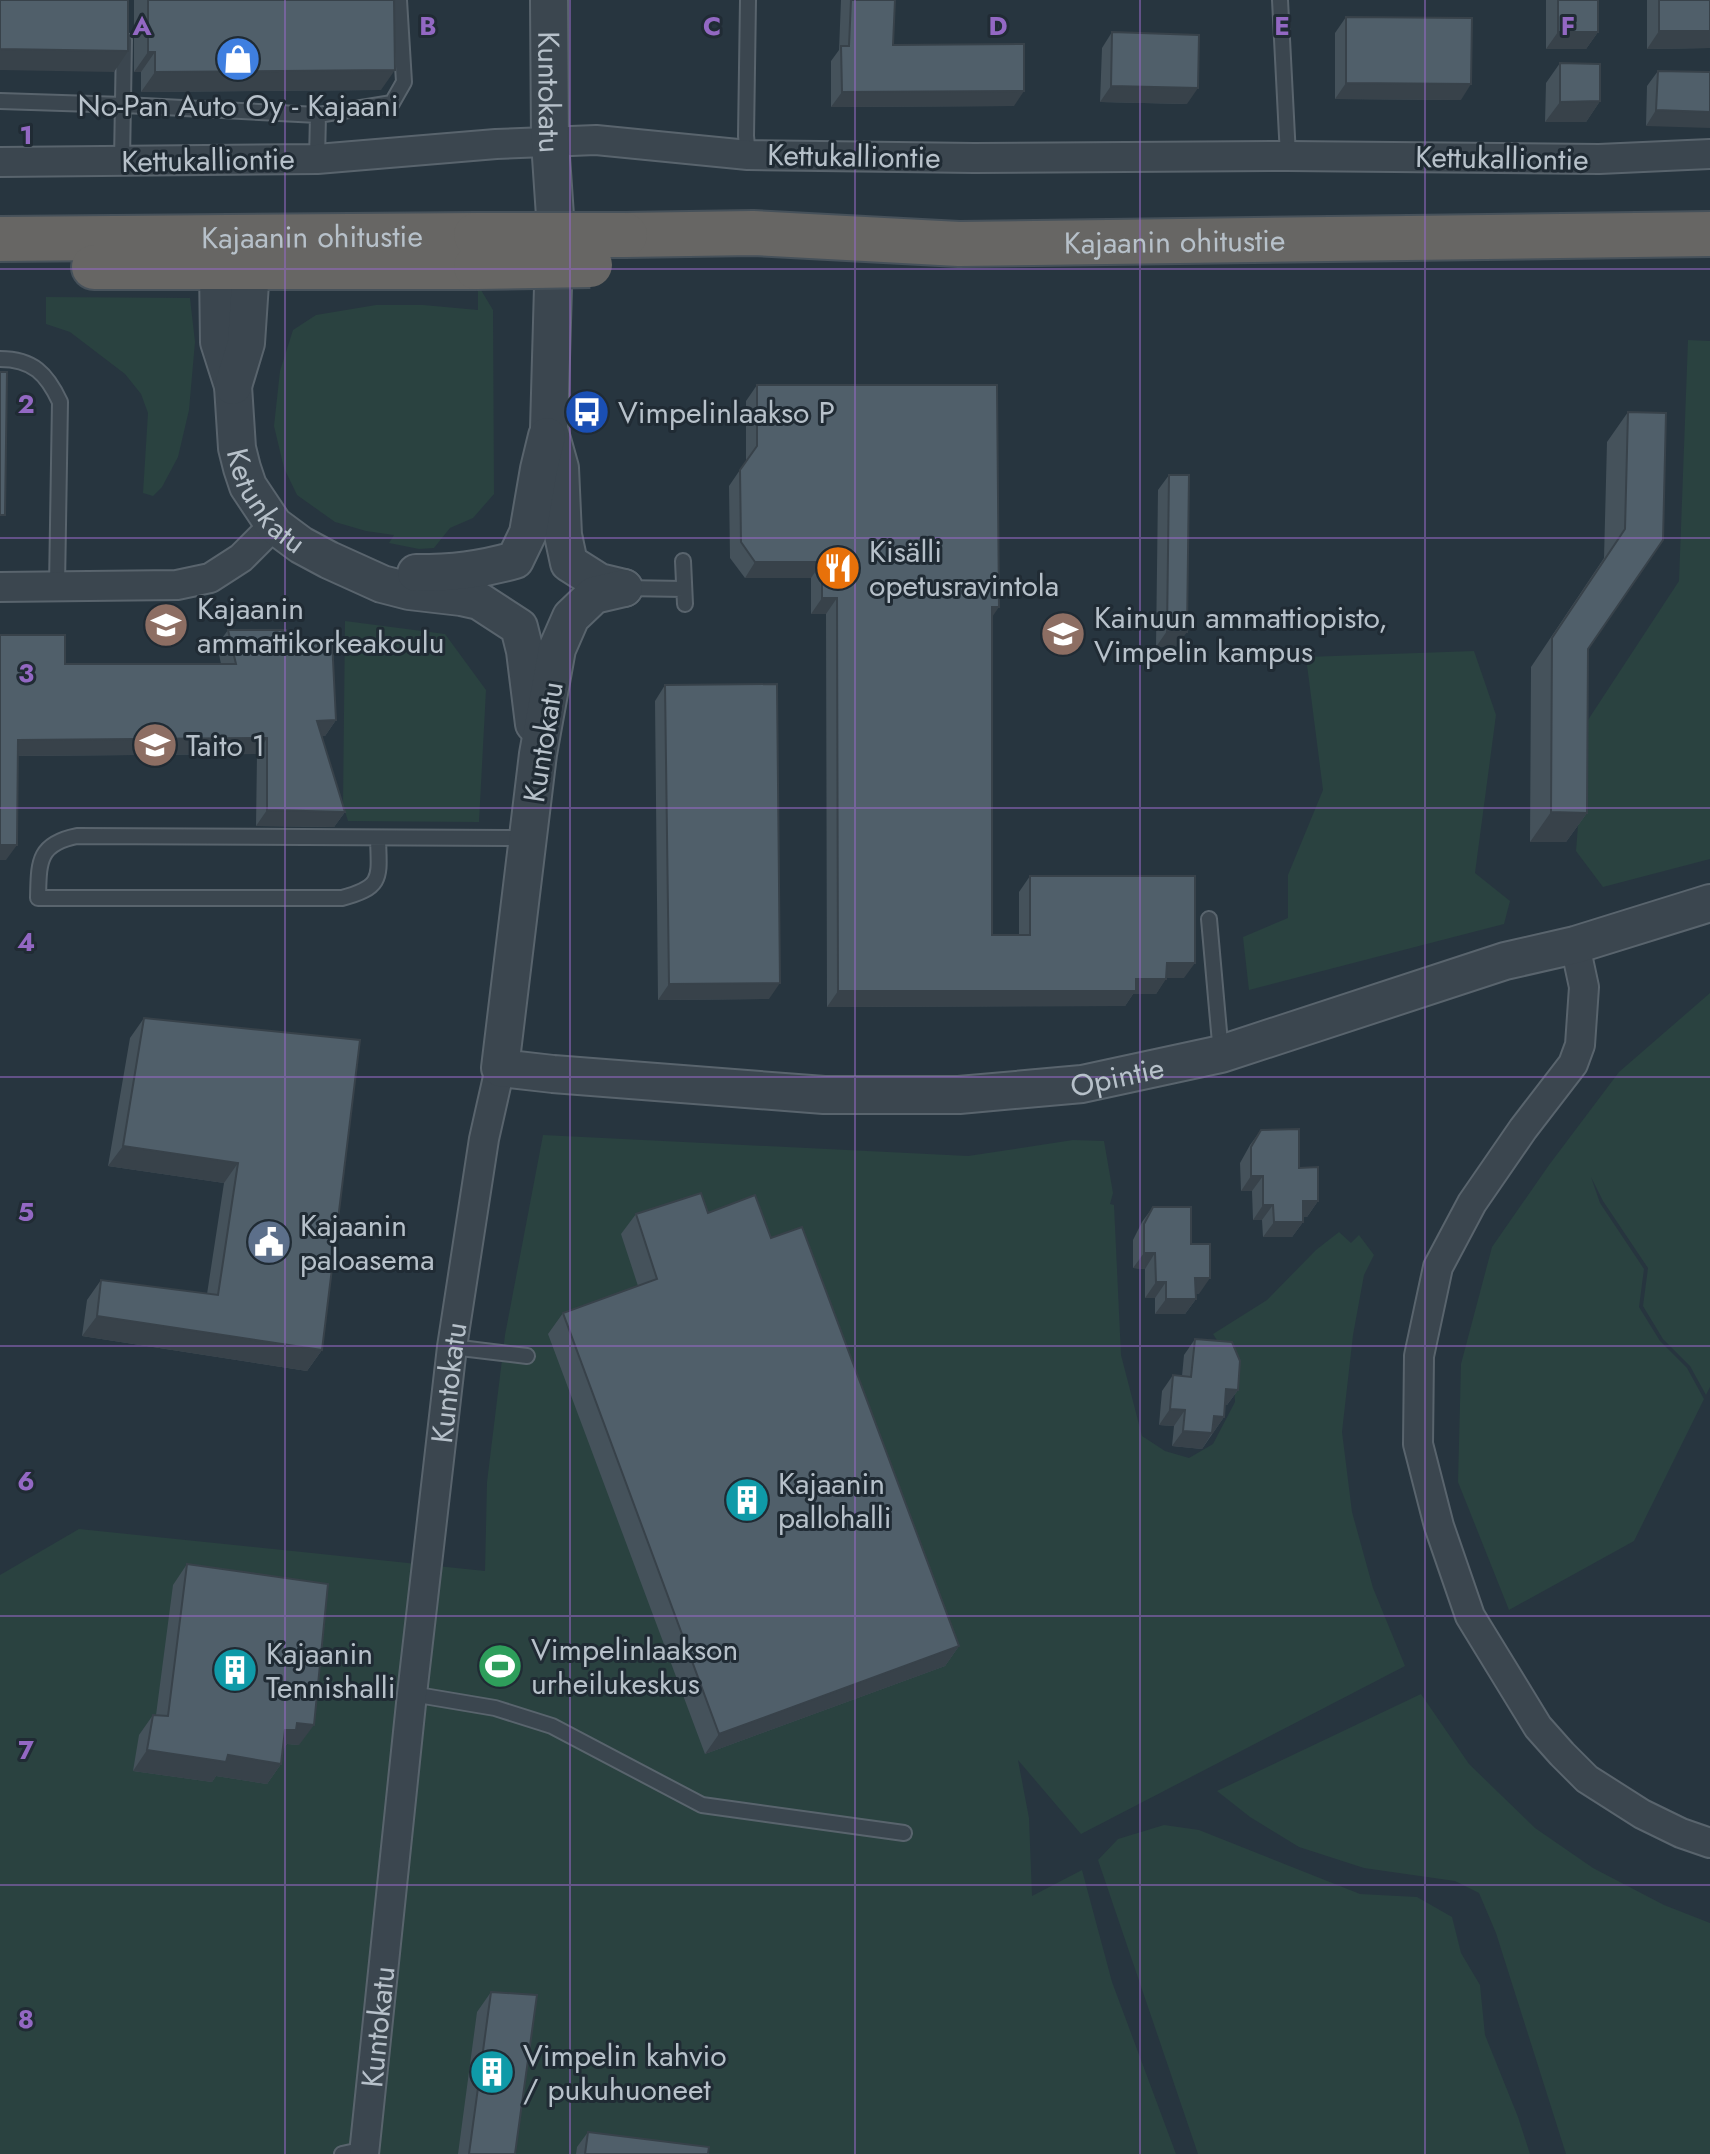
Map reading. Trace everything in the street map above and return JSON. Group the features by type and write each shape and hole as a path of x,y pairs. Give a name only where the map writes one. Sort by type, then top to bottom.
{"highway":[{"name":"Kajaanin ohitustie","path":"0,267 630,245 753,259 959,244 1710,234"},
{"name":"Kajaanin ohitustie","path":"0,239 234,257"}],"street":[{"name":"Kuntokatu","path":"549,0 550,142 555,216 549,429 560,468 563,535 569,563"},
{"name":"Kettukalliontie","path":"0,162 317,159 496,144 596,140 748,155 974,158 1288,156 1599,159 1710,154"},
{"name":"Ketunkatu","path":"234,257 219,342 233,386 237,448 242,468 248,486 274,525 301,545 382,584 479,601 519,627"},
{"path":"549,429 528,533 501,581 499,595 503,607 519,627 541,632 563,625 594,595 624,588"},
{"path":"0,587 177,585 210,578 241,558 274,525"},
{"path":"515,560 537,551 549,552 599,582 624,588"},
{"name":"Ketunkatu","path":"359,572 451,573 484,569 515,560"},
{"path":"569,563 580,584 580,596 571,617"},
{"name":"Kuntokatu","path":"357,2152 452,1347 484,1139 500,1068 538,754 557,649 571,617"},
{"path":"519,627 538,754"},
{"name":"Opintie","path":"500,1068 824,1095 959,1095 1082,1084 1221,1054 1505,961 1575,945 1710,903"},
{"path":"1575,945 1584,987 1580,1045 1573,1064 1472,1203 1438,1267 1419,1356 1418,1444 1439,1526 1470,1616 1538,1727 1587,1779 1642,1814 1710,1843"}],"lane":[{"path":"0,101 318,115 392,103 404,82 399,0"},
{"path":"748,0 748,155"},
{"path":"1280,0 1288,156"},
{"path":"122,161 124,30"},
{"path":"317,159 318,115"},
{"path":"0,359 36,367 51,382 60,402 57,586"},
{"path":"624,588 684,597 683,561"},
{"path":"378,838 379,874 374,883 363,892 342,898 38,898 39,864 46,851 60,839 77,836 529,838"},
{"path":"1209,919 1221,1054"},
{"path":"452,1347 527,1356"},
{"path":"412,1694 495,1708 552,1726 702,1805 904,1833"}],"green space":[{"path":"478,285 493,310 494,494 473,518 450,528 434,548 419,549 389,543 394,535 335,522 297,495 284,468 274,426 280,371 293,330 316,315 376,305 478,310"},
{"path":"46,297 190,298 195,342 189,410 178,457 162,487 153,496 143,493 148,413 141,394 125,374 70,332 46,324"},
{"path":"1688,340 1710,341 1710,859 1603,887 1576,851 1586,723 1679,581"},
{"path":"345,621 445,634 486,690 479,822 348,821 343,805"},
{"path":"1474,651 1496,715 1475,873 1510,901 1504,924 1249,990 1243,937 1288,918 1288,875 1323,790 1306,657"},
{"path":"1710,993 1710,1387 1706,1395 1690,1366 1663,1339 1643,1306 1648,1268 1603,1201 1591,1177 1600,1203 1644,1269 1639,1307 1660,1341 1687,1368 1704,1399 1634,1541 1509,1610 1458,1482 1461,1364 1492,1247 1619,1072"},
{"name":"Vimpelinlaakson urheilukeskus","path":"543,1135 968,1156 1073,1140 1104,1141 1113,1193 1110,1204 1114,1205 1121,1355 1142,1436 1165,1451 1189,1458 1213,1444 1235,1402 1233,1365 1213,1334 1267,1300 1316,1250 1339,1232 1351,1243 1359,1235 1374,1255 1364,1275 1353,1335 1342,1432 1352,1512 1373,1588 1405,1666 1081,1834 1018,1760 1029,1818 1032,1896 1082,1870 1112,1982 1176,2154 0,2154 0,1575 79,1529 485,1571 487,1482 505,1335"},
{"path":"1421,1694 1469,1764 1535,1828 1593,1868 1664,1905 1710,1923 1710,2154 1566,2154 1496,1933 1479,1893 1455,1881 1364,1868 1299,1847 1250,1817 1217,1791"},
{"path":"1164,1825 1199,1830 1360,1894 1417,1897 1452,1917 1461,1953 1480,1985 1485,2035 1530,2154 1198,2154 1098,1860 1118,1839"}],"building":[{"path":"0,0 128,0 128,51 0,49"},
{"path":"148,0 394,0 395,70 155,72 155,52 148,52"},
{"path":"851,0 895,0 893,45 1024,44 1024,91 842,92 841,46 849,46"},
{"path":"1558,0 1598,0 1598,32 1558,32"},
{"path":"1659,0 1710,0 1710,31 1659,31"},
{"path":"1346,17 1472,18 1471,84 1346,83"},
{"path":"1112,32 1199,35 1198,88 1111,86"},
{"path":"1560,63 1600,64 1600,101 1560,102"},
{"path":"1658,71 1710,72 1710,112 1656,110"},
{"path":"0,372 7,372 5,515 0,515"},
{"path":"757,385 997,385 999,607 992,607 992,935 1030,935 1030,876 1195,876 1195,963 1167,963 1166,979 1136,979 1136,991 838,991 837,598 822,598 822,562 755,562 741,542 740,470 757,446"},
{"path":"1628,412 1666,413 1663,540 1588,649 1587,813 1551,812 1552,638 1625,529"},
{"path":"1169,475 1189,475 1187,632 1167,631"},
{"name":"Taito 1","path":"228,630 286,630 286,639 332,640 336,720 317,721 345,812 267,810 267,738 18,740 17,845 0,845 0,635 65,635 65,664 236,664"},
{"path":"777,684 780,983 669,984 665,685"},
{"name":"Kajaanin paloasema","path":"144,1018 360,1040 322,1350 97,1316 101,1280 218,1295 238,1163 123,1146"},
{"path":"1299,1129 1299,1168 1318,1167 1318,1201 1303,1201 1303,1222 1274,1222 1273,1205 1263,1205 1263,1176 1251,1176 1251,1147 1261,1130"},
{"name":"Kajaanin pallohalli","path":"701,1193 708,1213 755,1195 771,1238 802,1227 959,1646 719,1734 563,1313 657,1279 636,1214"},
{"path":"1153,1207 1191,1207 1191,1244 1210,1244 1210,1278 1195,1278 1196,1299 1166,1299 1166,1282 1156,1282 1155,1253 1144,1253 1144,1224"},
{"path":"1195,1339 1232,1342 1240,1361 1238,1390 1226,1389 1224,1417 1214,1416 1212,1433 1183,1431 1185,1410 1170,1409 1173,1375 1191,1377"},
{"name":"Kajaanin Tennishalli","path":"187,1564 328,1584 314,1725 297,1723 296,1730 285,1730 281,1764 228,1755 226,1762 147,1750 153,1715 168,1716"},
{"name":"Vimpelin kahvio / pukuhuoneet","path":"491,1992 537,1995 515,2154 469,2154"},
{"path":"588,2132 709,2147 708,2154 585,2154"}],"place":[{"name":"No-Pan Auto Oy - Kajaani","path":"238,59"},
{"name":"Vimpelinlaakso P","path":"587,412"},
{"name":"Kisälli opetusravintola","path":"838,568"},
{"name":"Kajaanin ammattikorkeakoulu","path":"166,625"},
{"name":"Kainuun ammattiopisto, Vimpelin kampus","path":"1063,634"},
{"name":"Taito 1","path":"155,745"},
{"name":"Kajaanin paloasema","path":"269,1242"},
{"name":"Kajaanin pallohalli","path":"747,1500"},
{"name":"Vimpelinlaakson urheilukeskus","path":"500,1666"},
{"name":"Kajaanin Tennishalli","path":"235,1670"},
{"name":"Vimpelin kahvio / pukuhuoneet","path":"492,2072"}]}
